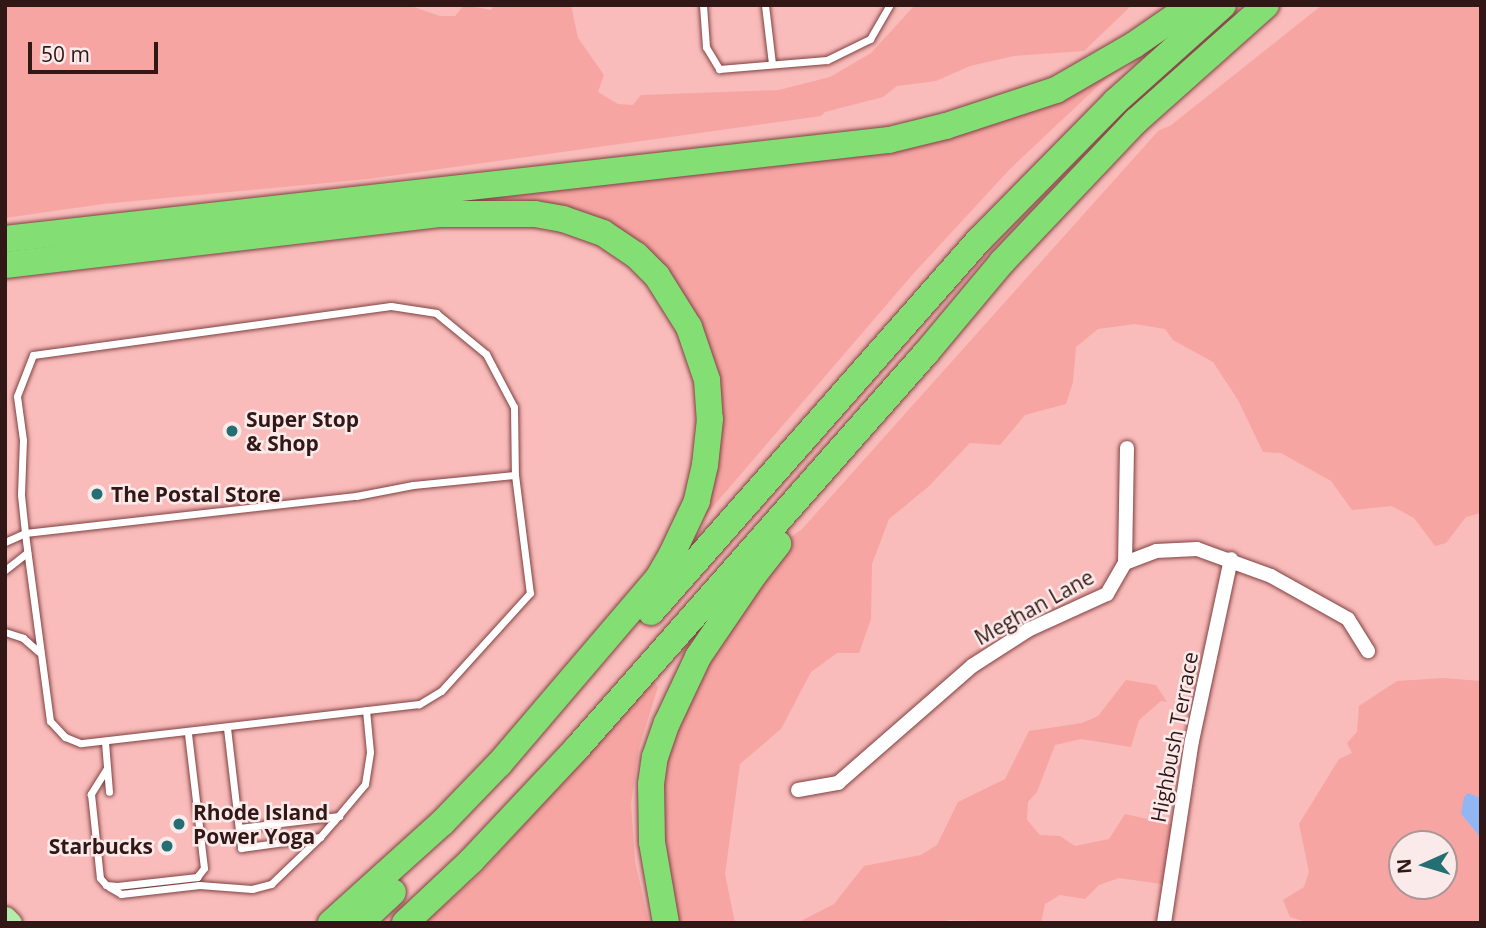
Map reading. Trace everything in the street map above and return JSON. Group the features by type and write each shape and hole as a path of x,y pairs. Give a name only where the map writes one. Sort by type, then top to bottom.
{"highway":[{"path":"5,239 889,140 958,122 1056,90 1134,45 1192,5"},
{"path":"360,923 404,883 571,706 979,240 1115,102 1223,5"},
{"path":"405,923 471,861 578,747 926,353 1002,262 1126,131 1266,5"},
{"path":"5,265 439,214 535,214 563,219 603,233 636,255 657,276 690,327 707,380 710,419 705,465 697,501 672,554 657,578 499,764 443,822 331,923"},
{"path":"666,923 652,842 652,784 655,757 681,690 714,632 753,576 828,488 926,353"}],"main road":[{"path":"5,918 10,923"}],"street":[{"path":"1127,448 1125,563 1156,551 1197,549 1231,559 1270,576 1348,620 1368,652"},
{"name":"Highbush Terrace","path":"1164,923 1192,741 1231,559"},
{"name":"Meghan Lane","path":"798,790 838,783 972,666 1028,630 1107,594 1125,563"}],"lane":[{"path":"703,5 706,47 719,69 827,60 849,52 870,40 890,5"},
{"path":"765,5 772,64"},
{"path":"391,306 436,313 486,354 514,407 515,475 530,593 441,691 419,704 105,742 80,743 65,737 50,721 21,494 23,440 17,396 33,355 391,306"},
{"path":"5,542 25,533 356,496 413,485 515,475"},
{"path":"5,570 27,553"},
{"path":"5,632 23,638 40,652"},
{"path":"107,768 94,785 91,805 97,865 100,878 106,885 121,894 199,885 252,889 271,884 320,837 365,784 370,752 366,710"},
{"path":"227,728 241,848 320,837"},
{"path":"106,885 141,884 202,874 188,733"},
{"path":"105,742 109,792"},
{"path":"239,828 339,816"}],"shaded area":[{"path":"5,5 408,5 440,16 455,16 464,5 491,10 494,5 571,5 578,38 604,75 598,92 618,104 633,105 641,95 779,90 830,77 871,53 915,5 1132,5 1084,51 1014,56 970,66 936,81 897,86 883,97 825,112 821,116 368,179 103,204 5,218"},
{"path":"1322,5 1481,5 1481,513 1466,517 1446,543 1435,546 1414,518 1392,506 1352,510 1331,481 1281,453 1263,452 1238,400 1213,362 1173,340 1165,329 1135,324 1098,329 1076,347 1073,382 1066,404 1025,415 1000,445 970,443 928,487 889,519 872,564 871,619 859,653 837,653 811,672 781,729 740,764 725,874 735,923 678,923 657,819 671,738 698,663 786,541 802,529 1159,130 1170,126"},
{"path":"1114,71 1010,169 913,274 698,524 715,441 656,267 532,201 488,198 483,194 871,151"},
{"path":"1443,678 1481,681 1481,798 1468,793 1461,814 1481,838 1481,923 1309,923 1290,917 1283,900 1304,887 1309,872 1299,824 1339,759 1352,753 1347,743 1357,732 1359,706 1397,681"},
{"path":"653,680 658,687 639,748 631,804 635,861 649,923 424,923 480,874"},
{"path":"1126,680 1156,685 1167,702 1161,701 1139,720 1131,747 1081,739 1055,745 1037,792 1028,802 1027,820 1040,835 1060,836 1075,846 1109,839 1125,814 1179,826 1168,885 1119,878 1099,885 1085,899 1060,895 1045,904 1041,923 949,920 942,923 797,923 834,904 864,866 921,855 937,845 958,802 1005,779 1029,731 1082,723 1098,716"}],"water":[{"path":"1468,793 1481,798 1481,838 1461,814 1464,797"}],"place":[{"name":"Super Stop & Shop","path":"232,431"},
{"name":"The Postal Store","path":"97,494"},
{"name":"Rhode Island Power Yoga","path":"179,824"},
{"name":"Starbucks","path":"167,846"}]}
